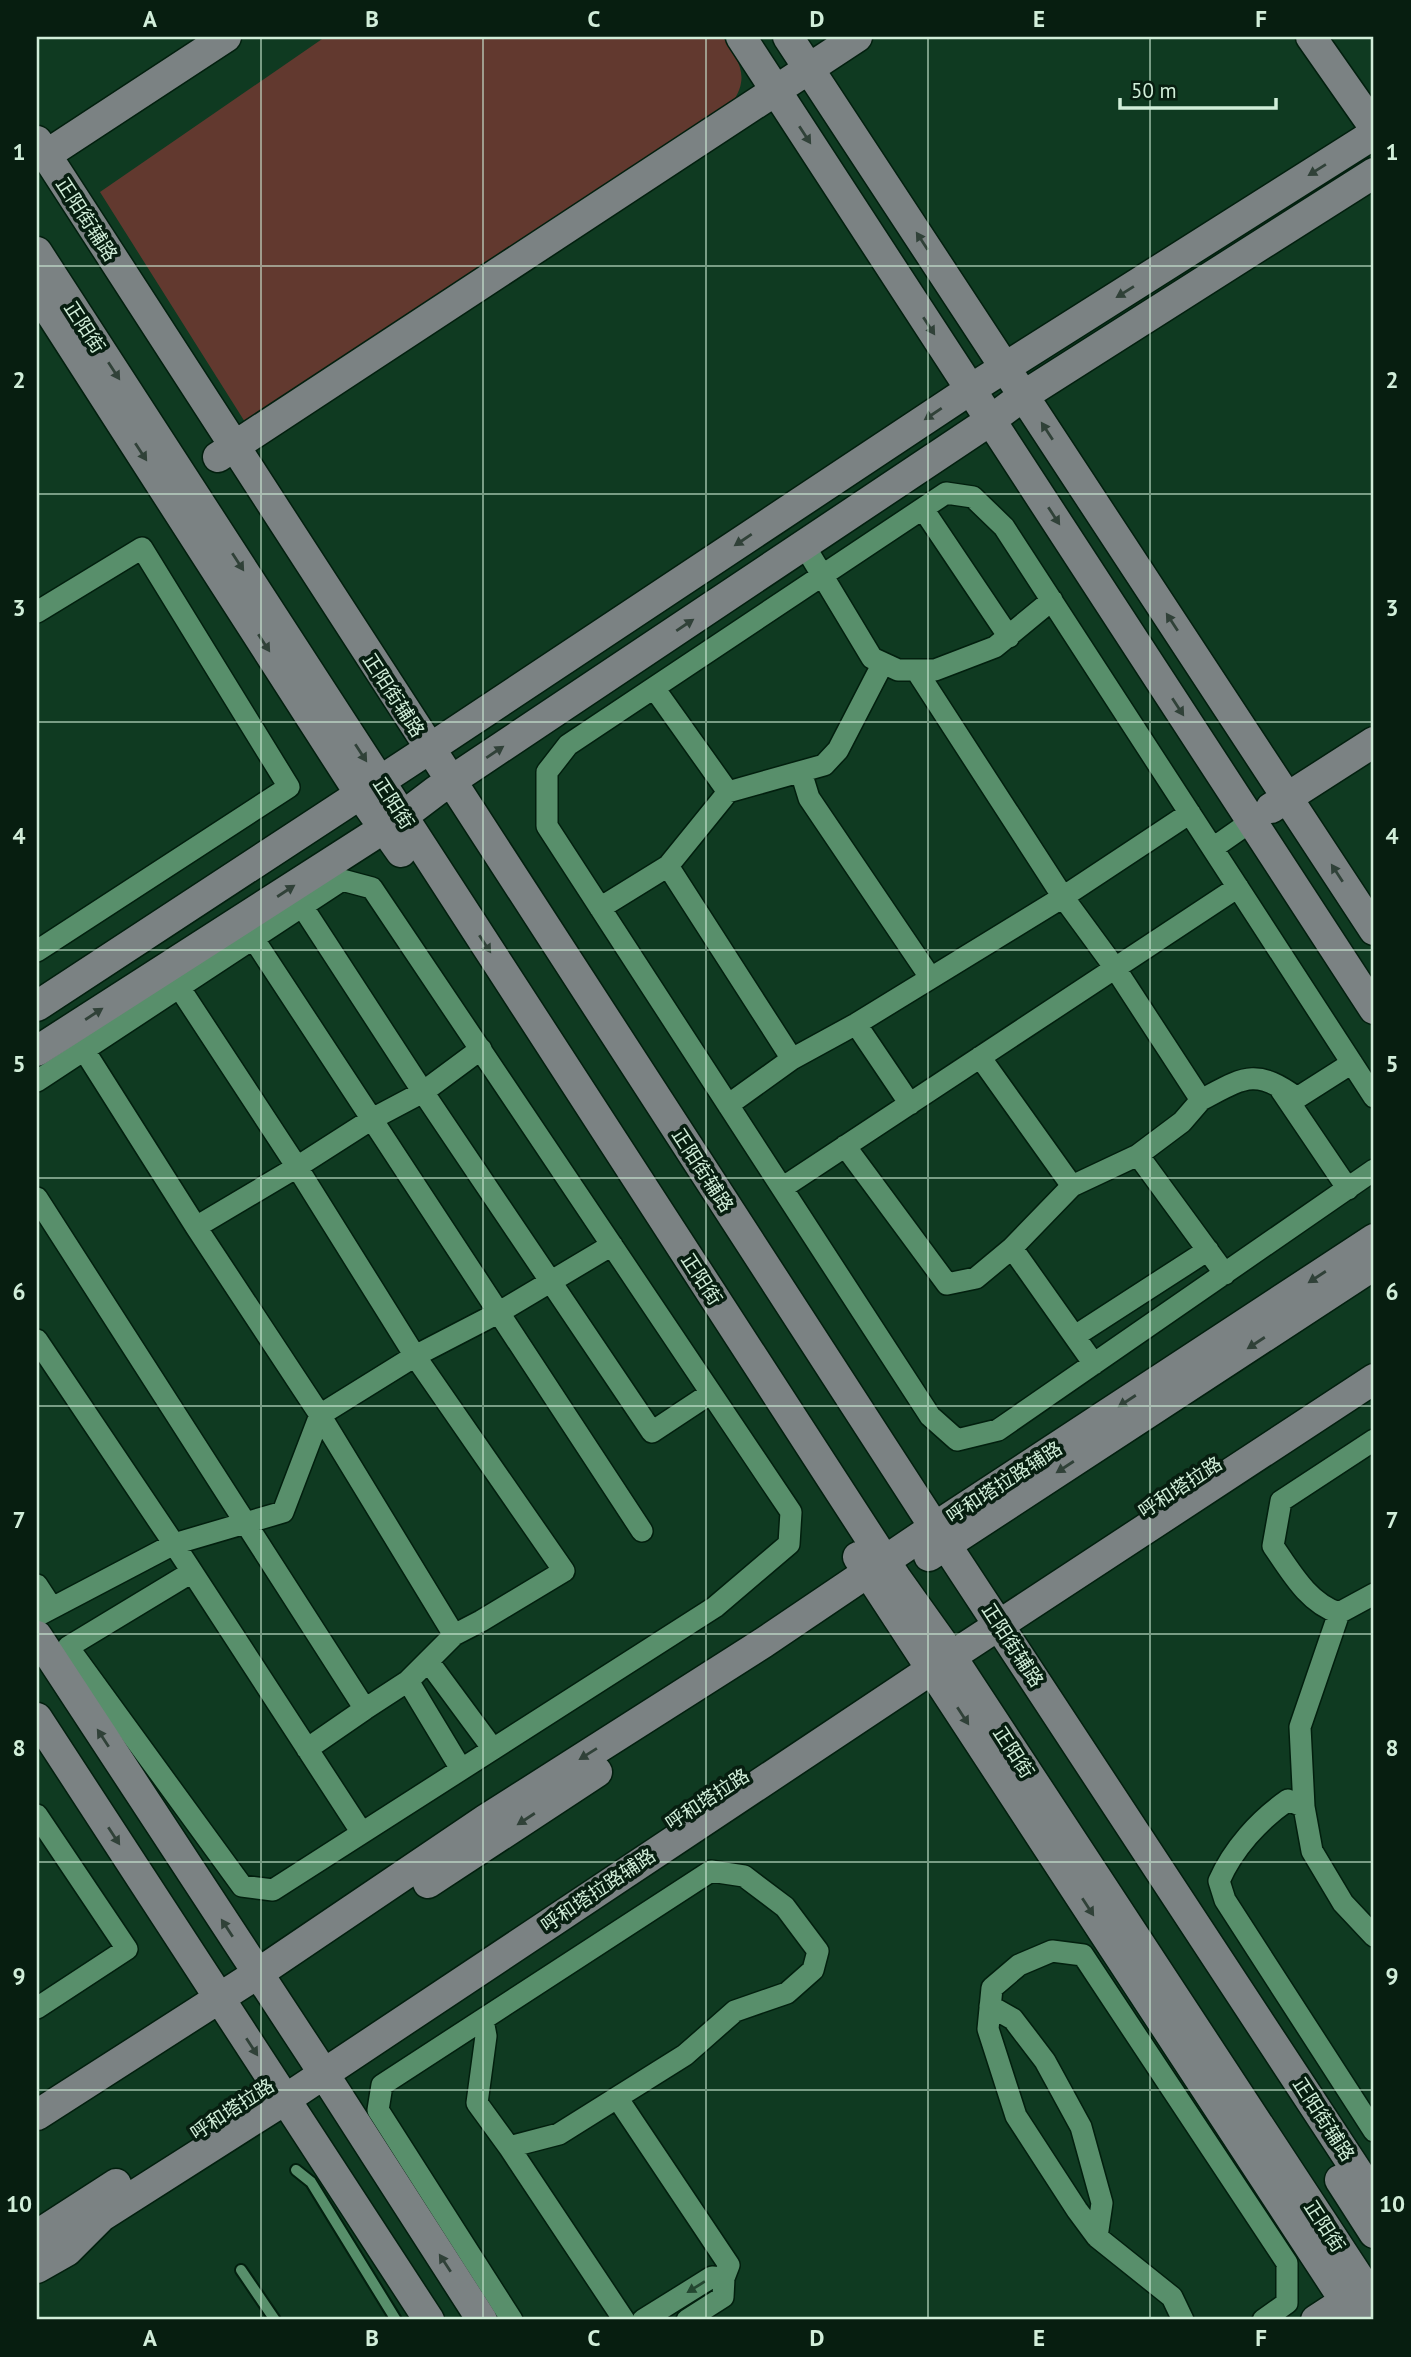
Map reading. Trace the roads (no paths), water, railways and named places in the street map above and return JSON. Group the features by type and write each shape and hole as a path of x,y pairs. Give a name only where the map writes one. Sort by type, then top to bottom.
{"street":[{"path":"40,158 226,37"},
{"path":"741,37 991,420 1269,810 1374,930"},
{"path":"788,37 1023,396 1269,810 1374,1009"},
{"path":"225,452 857,37"},
{"path":"1311,37 1374,127"},
{"path":"37,1006 971,389 1374,134"},
{"name":"正阳街辅路","path":"40,158 225,452 933,1541 1374,2197"},
{"path":"37,1051 394,822 443,786 1023,396 1374,173"},
{"name":"正阳街","path":"37,252 370,788 882,1575 1364,2298"},
{"path":"37,292 370,788"},
{"path":"1374,1097 1004,527 973,497 946,493 568,745 547,772 547,827 930,1416 957,1440 998,1430 1374,1171"},
{"path":"923,509 1009,637"},
{"path":"804,545 872,658 898,670 935,670 995,647 1052,600"},
{"path":"37,612 142,548 289,787 37,951"},
{"path":"600,908 668,866 727,792 824,765 838,750 883,663"},
{"path":"916,670 1063,897 1115,968 1201,1100"},
{"path":"654,688 727,792"},
{"path":"1213,848 1374,742"},
{"path":"801,772 809,798 930,977"},
{"path":"728,1105 792,1059 856,1024 1063,897 1190,813"},
{"path":"668,866 792,1059"},
{"path":"37,1080 342,880 372,888 790,1512 789,1544 715,1607 273,1890 242,1886 52,1647"},
{"path":"782,1188 1238,887"},
{"path":"302,906 423,1092 652,1432 711,1393"},
{"path":"253,938 642,1531"},
{"path":"179,987 297,1167 415,1356 564,1571 481,1621 454,1634 408,1681 307,1749"},
{"path":"856,1024 910,1104"},
{"path":"196,1227 372,1119 423,1092 481,1049"},
{"path":"84,1050 320,1415 454,1634"},
{"path":"980,1057 1072,1186"},
{"path":"845,1146 947,1284 975,1278 1012,1248 1072,1186 1138,1155 1182,1122 1201,1100 1243,1078 1276,1083 1297,1098 1352,1063"},
{"path":"1276,1083 1348,1189"},
{"path":"1138,1155 1225,1273"},
{"path":"37,1198 365,1709"},
{"name":"呼和塔拉路辅路","path":"882,1575 1374,1239"},
{"path":"37,1586 44,1612 174,1544 283,1512 320,1415 415,1356 498,1314 612,1245"},
{"path":"1012,1248 1094,1364"},
{"path":"1075,1336 1208,1250"},
{"path":"933,1541 1374,1265"},
{"path":"37,1340 174,1544 362,1833"},
{"name":"呼和塔拉路","path":"37,2235 280,2091 989,1623 1374,1360"},
{"path":"1374,1379 989,1623 1374,2233"},
{"path":"1374,1440 1282,1501 1273,1546 1300,1585 1327,1609 1339,1612 1374,1594"},
{"path":"52,1647 192,1572"},
{"path":"37,2115 262,1981 882,1575"},
{"path":"1339,1612 1300,1727 1304,1807 1312,1851 1343,1903 1374,1936"},
{"path":"52,1647 262,1981 482,2320"},
{"path":"428,1661 493,1749"},
{"path":"408,1681 461,1769"},
{"path":"37,1718 429,2320"},
{"path":"1304,1807 1288,1800 1275,1810 1229,1857 1219,1881 1225,1900 1374,2131"},
{"path":"37,1815 127,1949 37,2008"},
{"path":"509,2147 559,2134 685,2055 735,2011 787,1993 813,1970 818,1951 785,1907 744,1876 711,1871 383,2085 378,2110 512,2320"},
{"path":"1183,2320 1172,2297 1097,2237 1016,2116 988,2029 992,1988 1019,1965 1052,1951 1083,1955 1287,2263 1287,2303 1263,2320"},
{"path":"37,2137 224,2005"},
{"path":"990,2006 1013,2019 1045,2061 1081,2127 1102,2203 1097,2237"},
{"path":"483,2020 486,2036 477,2104 509,2147 624,2320"},
{"path":"37,2268 67,2250 102,2216 280,2091"},
{"path":"618,2098 729,2264 724,2278 723,2297 687,2320"},
{"path":"643,2320 712,2277 724,2278"},
{"path":"1316,2320 1364,2298"}],"lane":[{"path":"296,2171 311,2182 396,2320"},
{"path":"241,2270 275,2320"}]}
